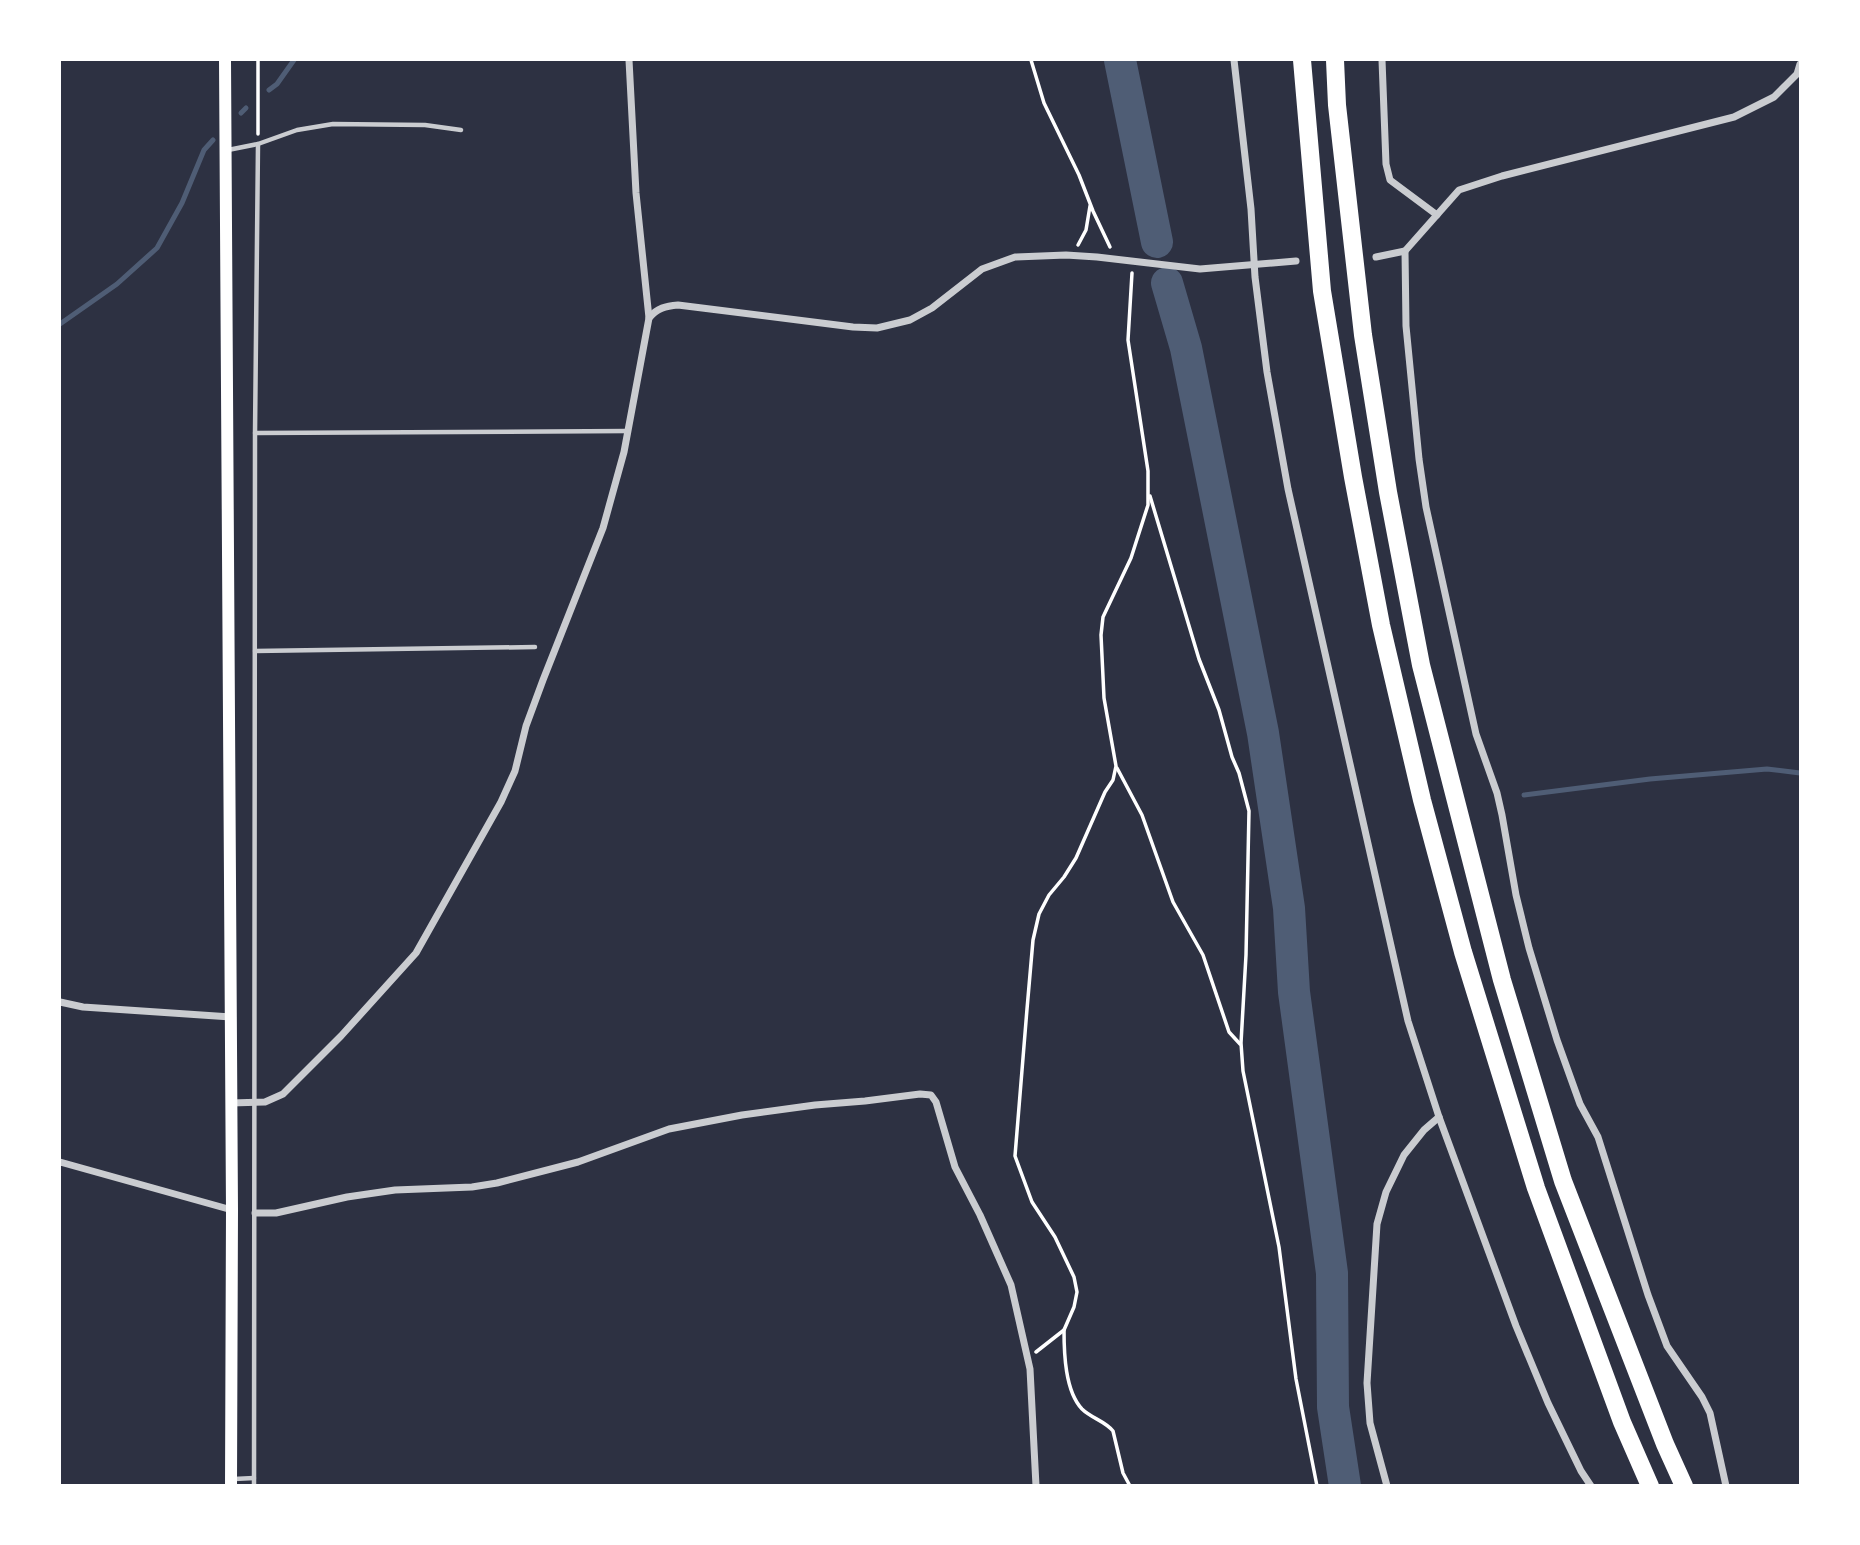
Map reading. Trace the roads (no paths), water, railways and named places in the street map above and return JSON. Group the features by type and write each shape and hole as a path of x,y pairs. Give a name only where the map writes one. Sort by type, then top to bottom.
{"highway":[{"path":"1302,60 1324,304 1381,625 1422,800 1463,952 1536,1188 1622,1422 1650,1486"},
{"path":"1335,60 1337,105 1363,335 1388,492 1421,665 1502,980 1563,1181 1665,1444 1684,1486"}],"main road":[{"path":"225,60 232,1210 231,1482"}],"street":[{"path":"231,1103 256,1103 275,1098 295,1083 416,953 501,802 515,771 526,726 603,528 628,431 649,318 636,193 629,60"},
{"path":"1234,60 1267,372 1288,489 1408,1021 1439,1117 1516,1326 1548,1403 1591,1486"},
{"path":"1382,60 1386,164 1390,180 1437,215"},
{"path":"1376,257 1405,251 1459,190 1491,179 1734,117 1774,97 1797,74 1801,64"},
{"path":"1405,251 1406,326 1426,507 1476,734 1502,815 1516,895 1529,948 1557,1040 1580,1104 1598,1138 1667,1346 1710,1413 1726,1486"},
{"path":"649,318 659,309 678,305 853,327 886,327 910,320 932,308 982,269 1000,261 1025,256 1115,258 1200,269 1296,261"},
{"path":"60,1002 83,1007 231,1017"},
{"path":"255,1213 276,1213 348,1196 395,1190 472,1187 497,1183 578,1163 669,1129 766,1111 926,1093 936,1102 955,1167 1011,1285 1028,1359 1036,1486"},
{"path":"1387,1486 1370,1423 1367,1383 1377,1224 1386,1192 1404,1155 1424,1130 1439,1117"},
{"path":"60,1162 232,1210"}],"lane":[{"path":"226,151 258,144 297,130 333,124 425,125 461,130"},
{"path":"254,1486 255,433 258,144"},
{"path":"255,433 628,431"},
{"path":"255,651 535,647"},
{"path":"231,1482 254,1479"}],"waterway":[{"path":"269,90 277,84 294,60"},
{"path":"1120,60 1157,242"},
{"path":"241,113 246,108"},
{"path":"60,324 117,284 157,248 182,203 204,150 213,140"},
{"path":"1167,283 1186,348 1263,733 1289,908 1294,992 1332,1273 1333,1407 1345,1486"},
{"path":"1524,795 1650,779 1767,769 1800,773"}]}
